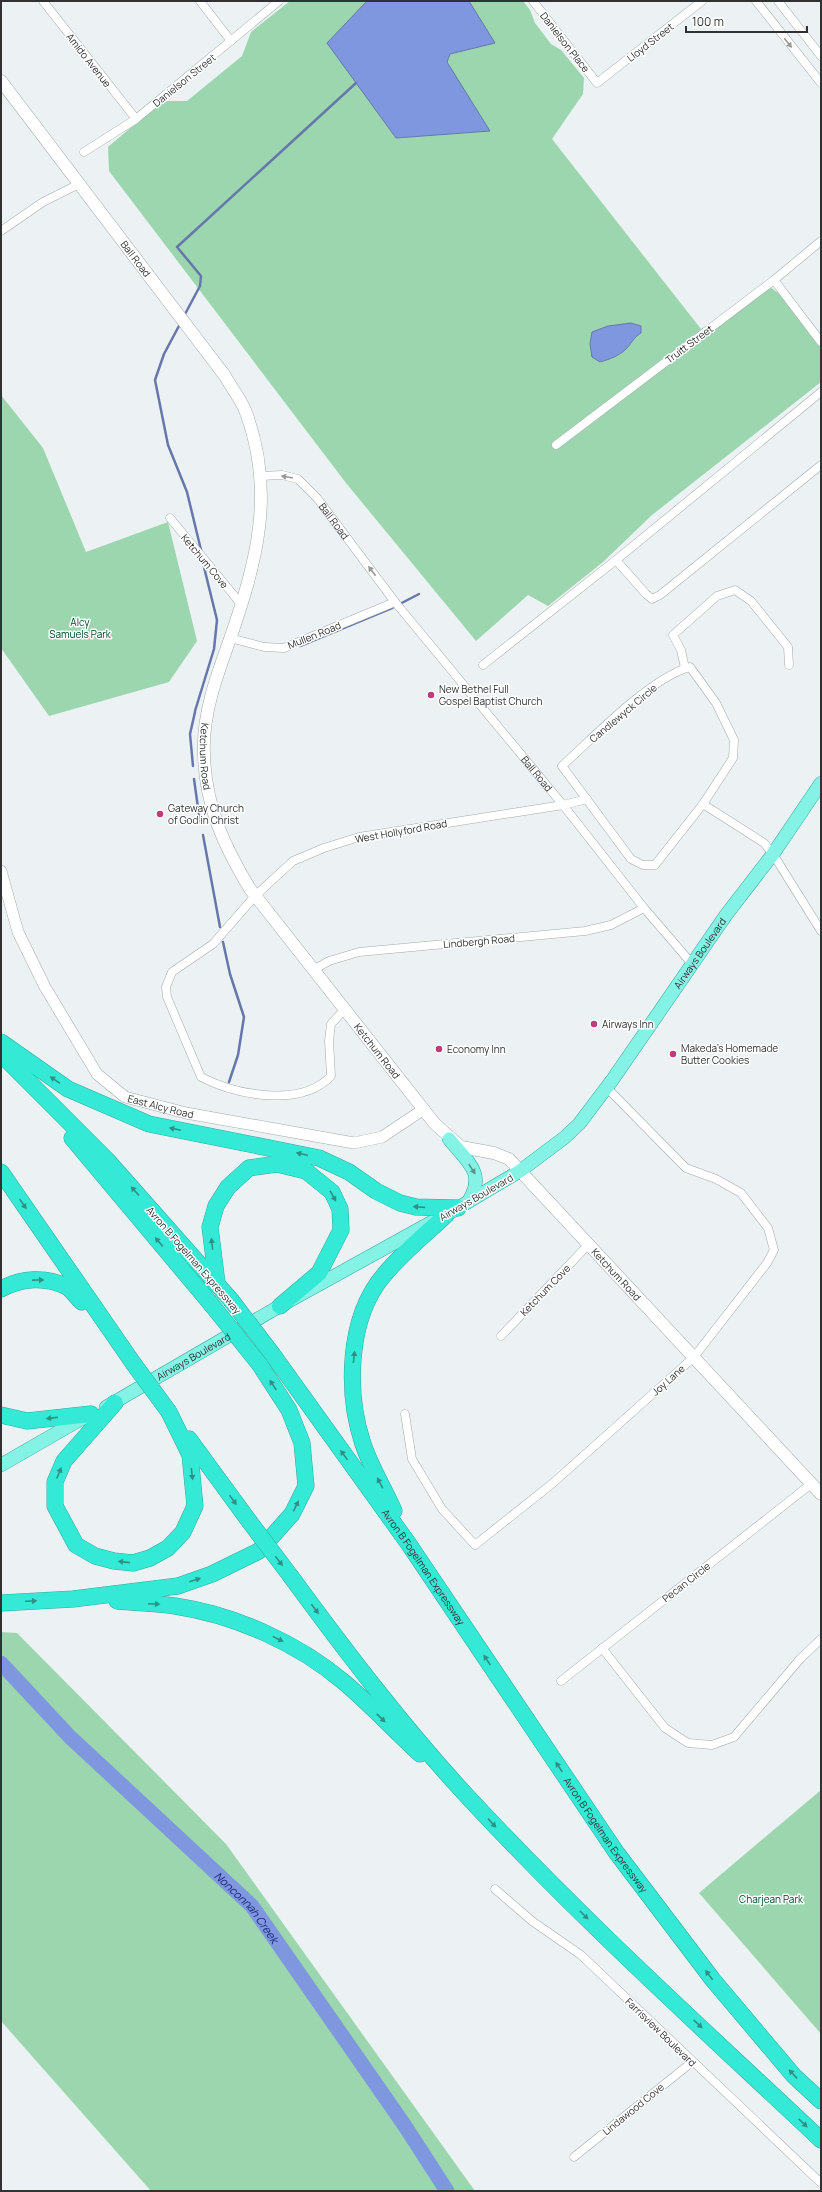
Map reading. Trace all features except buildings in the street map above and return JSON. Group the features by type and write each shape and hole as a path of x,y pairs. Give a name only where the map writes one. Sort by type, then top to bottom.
{"highway":[{"path":"1,1042 68,1089 149,1124 319,1158 349,1172 376,1191 400,1203 416,1207 458,1208"},
{"name":"Avron B Fogelman Expressway","path":"1,1054 108,1161 231,1300 266,1360 408,1543 616,1852 713,1980 794,2076 821,2101"},
{"path":"1,1603 67,1599 178,1586 212,1574 260,1551 292,1514 306,1486 302,1443 289,1410 266,1360 211,1304 65,1130 27,1080"},
{"path":"217,1283 210,1227 216,1206 228,1187 249,1168 277,1164 306,1171 332,1192 340,1209 341,1230 320,1273 280,1306"},
{"path":"1,1172 133,1363 348,1654 466,1794"},
{"path":"408,1543 374,1473 357,1425 353,1391 355,1346 359,1325 369,1298 383,1276 458,1208"},
{"path":"1,1289 14,1282 42,1279 68,1287 115,1337"},
{"path":"115,1403 64,1461 55,1482 55,1506 76,1545 95,1556 114,1561 133,1563 150,1558 168,1548 183,1532 195,1506 190,1455 169,1412"},
{"path":"1,1415 27,1421 91,1414"},
{"path":"67,1599 159,1604 210,1613 254,1628 290,1645 344,1682 466,1794 613,1944 821,2140"}],"main road":[{"name":"Ball Road","path":"1,80 225,376 244,409 254,439 261,476"},
{"name":"Ketchum Road","path":"261,476 262,501 258,540 230,638 219,668 207,719 204,753 212,811 227,850 255,896 424,1109 450,1139 461,1147 494,1153 510,1159 821,1493"},
{"name":"Airways Boulevard","path":"3,1464 91,1414 115,1403 280,1306 458,1208 520,1171 574,1128 607,1088 726,915 773,854 821,783"},
{"path":"450,1139 475,1172 477,1184 458,1208"}],"street":[{"name":"Amido Avenue","path":"43,1 136,119"},
{"path":"200,1 231,41"},
{"name":"Danielson Street","path":"84,152 136,119 279,1"},
{"name":"Danielson Place","path":"533,1 597,83"},
{"name":"Lloyd Street","path":"597,83 702,1"},
{"path":"756,1 821,83"},
{"path":"778,1 821,56"},
{"path":"1,231 43,202 80,184"},
{"name":"Truitt Street","path":"556,445 774,280 821,241"},
{"path":"774,280 821,342"},
{"path":"483,665 616,560 821,392"},
{"path":"616,560 652,599 660,595 821,464"},
{"name":"Ball Road","path":"261,476 282,475 298,479 317,498 398,605 563,805 644,908 693,965"},
{"name":"Ketchum Cove","path":"170,518 240,604"},
{"path":"685,668 681,650 673,635 717,596 735,590 751,601 788,647 789,665"},
{"name":"Mullen Road","path":"230,638 264,647 284,648 398,605"},
{"name":"Candlewyck Circle","path":"690,667 716,703 734,740 733,758 703,804 655,866 643,865 631,859 562,766 647,690 685,668 690,667"},
{"path":"563,805 587,799"},
{"path":"703,804 764,843 773,854 821,931"},
{"name":"West Hollyford Road","path":"345,1009 331,1024 329,1041 332,1071 328,1079 305,1091 288,1095 270,1095 248,1092 219,1085 201,1077 168,997 166,987 167,980 177,969 213,944 255,896 293,860 359,837 563,805"},
{"name":"East Alcy Road","path":"1,871 18,932 45,987 97,1074 125,1097 186,1113 354,1143 382,1137 424,1109"},
{"name":"Lindbergh Road","path":"313,970 330,961 359,952 585,931 611,925 644,908"},
{"name":"Joy Lane","path":"405,1414 412,1459 442,1509 475,1545 553,1484 694,1356 767,1263 774,1250 768,1228 740,1194 716,1180 686,1168 607,1088"},
{"name":"Ketchum Cove","path":"501,1336 589,1244"},
{"name":"Pecan Circle","path":"561,1681 811,1484"},
{"path":"602,1648 664,1728 688,1743 712,1746 734,1737 800,1659 821,1639"},
{"name":"Farrisview Boulevard","path":"495,1889 532,1921 581,1955 821,2183"},
{"name":"Lindawood Cove","path":"574,2157 692,2062"}],"green space":[{"path":"290,1 523,1 530,10 535,23 551,44 561,50 584,78 583,94 552,139 701,329 770,287 781,295 821,347 821,382 652,515 603,562 548,606 528,595 476,641 346,483 109,171 108,147 162,101 187,101 242,56 251,32"},
{"name":"Alcy Samuels Park","path":"1,395 43,448 86,552 168,522 197,641 169,682 49,716 1,648"},
{"path":"1,1632 17,1633 226,1844 475,2191 151,2191 1,2021"},
{"name":"Charjean Park","path":"821,1790 821,2034 699,1893"}],"water":[{"path":"367,1 469,1 495,43 450,54 447,62 490,131 396,138 327,43"},
{"path":"631,323 641,326 641,333 620,354 600,362 592,357 590,344 592,332 608,326"}],"waterway":[{"path":"184,316 200,286 201,276 177,247 356,83"},
{"path":"180,324 164,354 155,380 168,445 187,492 201,550"},
{"path":"195,711 214,649 217,620 203,563"},
{"path":"300,646 392,608 419,594"},
{"path":"193,766 190,734 195,712"},
{"path":"194,779 200,822"},
{"path":"203,835 220,927"},
{"path":"223,942 230,974 244,1017 238,1055 229,1082"},
{"name":"Nonconnah Creek","path":"1,1663 70,1737 252,1906 405,2126 447,2191"}],"place":[{"name":"New Bethel Full Gospel Baptist Church","path":"431,695"},
{"name":"Gateway Church of God in Christ","path":"160,814"},
{"name":"Airways Inn","path":"594,1024"},
{"name":"Economy Inn","path":"439,1049"},
{"name":"Makeda’s Homemade Butter Cookies","path":"673,1054"}]}
